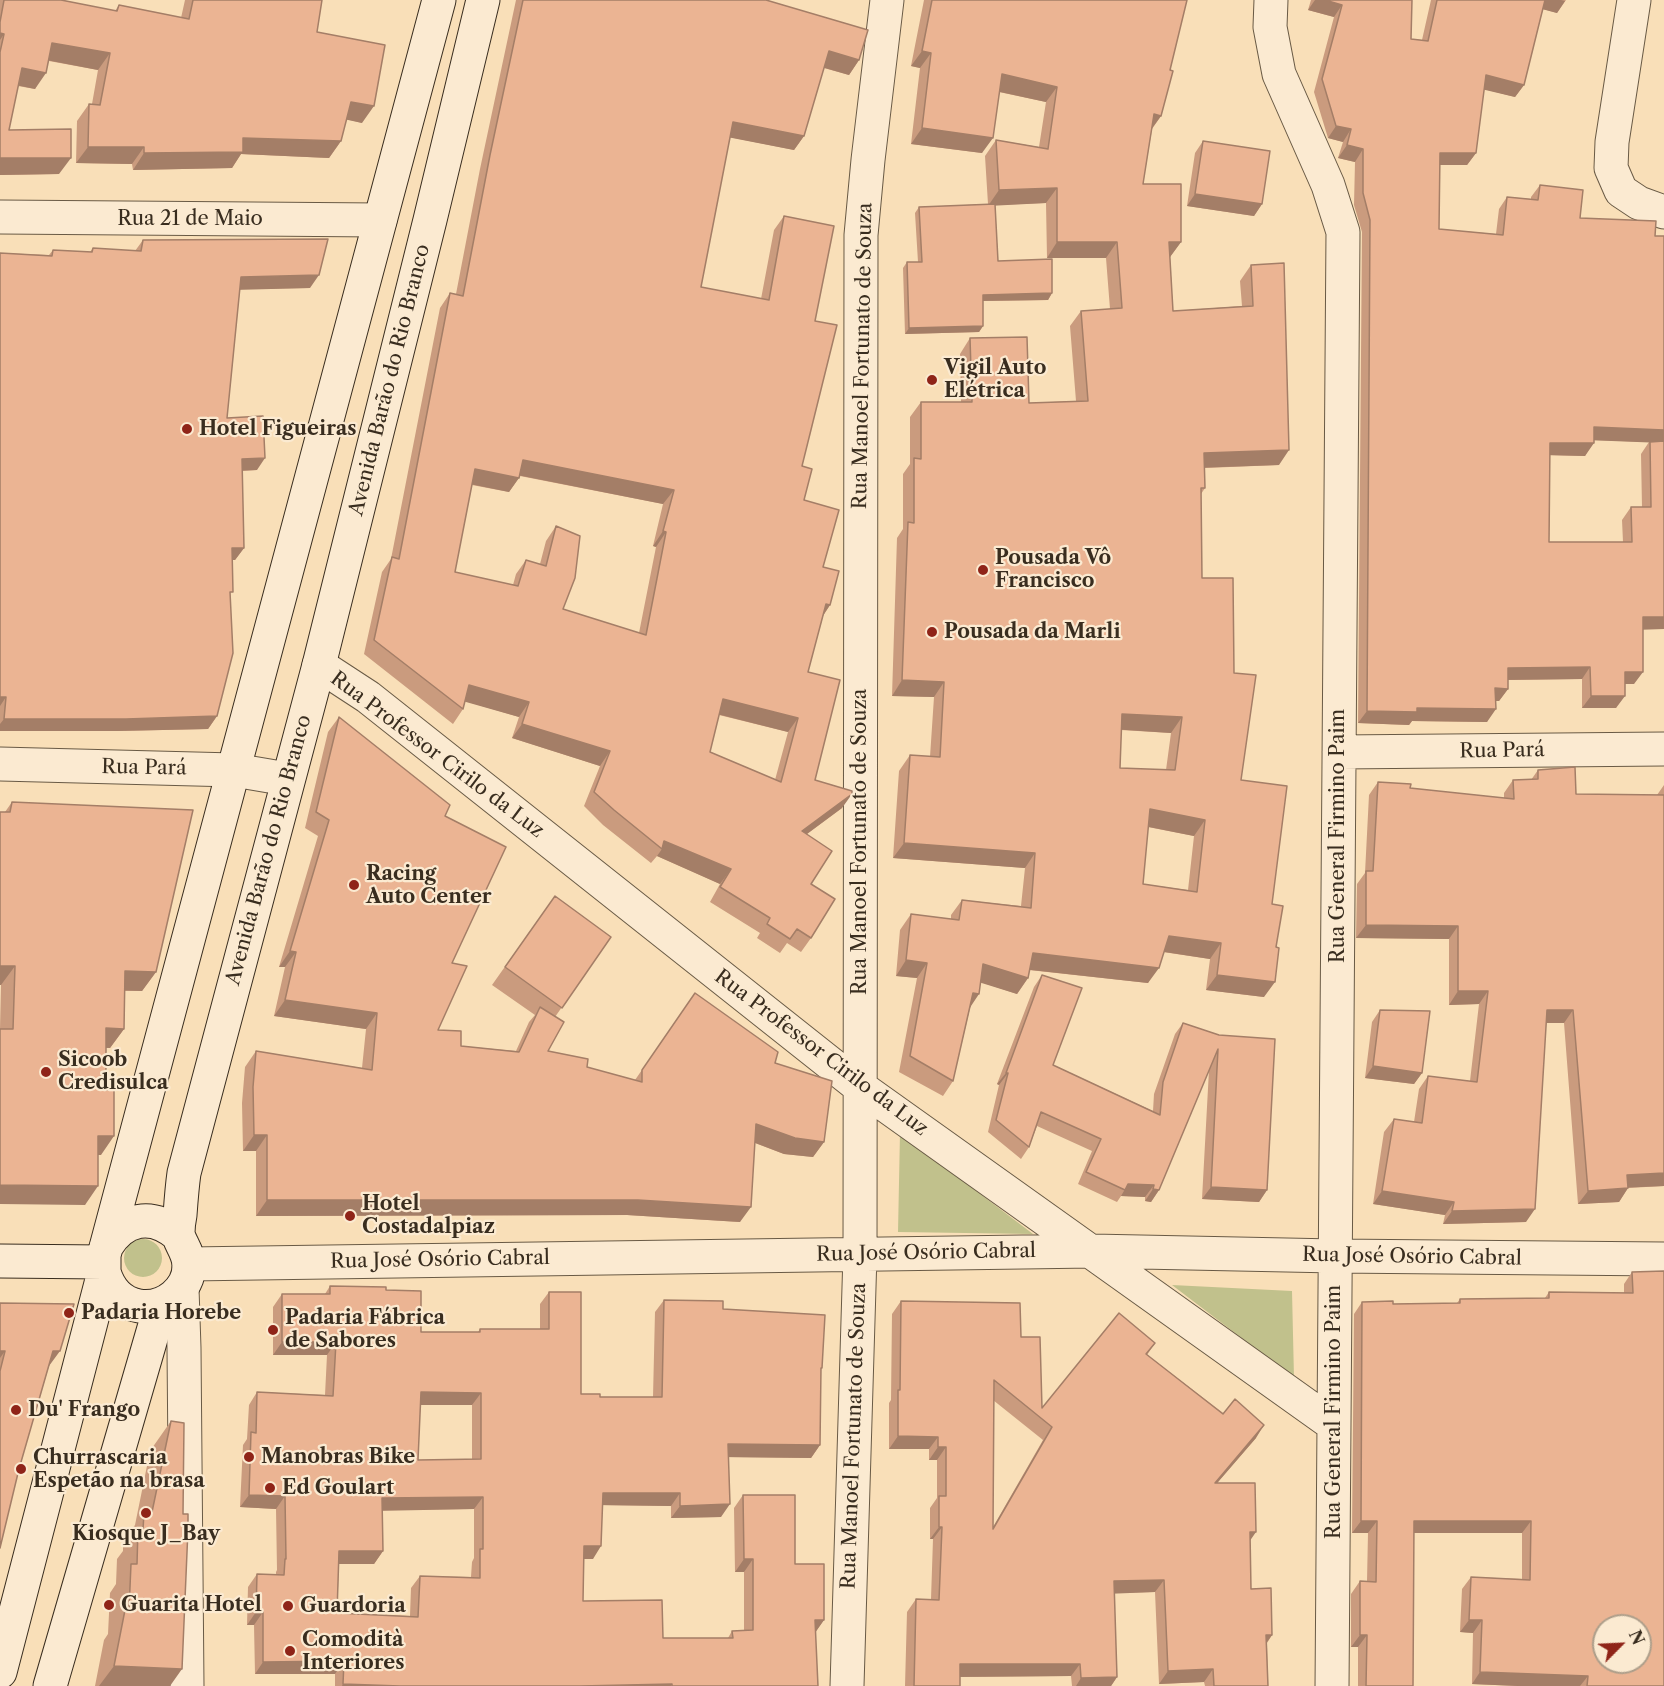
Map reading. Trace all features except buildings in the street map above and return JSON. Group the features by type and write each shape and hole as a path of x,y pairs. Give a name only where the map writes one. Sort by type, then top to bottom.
{"street":[{"path":"0,1672 104,1261 439,0"},
{"name":"Avenida Barão do Rio Branco","path":"50,1686 177,1273 184,1173 319,665 483,0"},
{"name":"Rua Manoel Fortunato de Souza","path":"847,1686 860,1254 861,235 887,0"},
{"name":"Rua General Firmino Paim","path":"1271,0 1270,27 1279,74 1329,185 1343,232 1332,1686"},
{"path":"1634,0 1612,142 1611,168 1621,191 1639,203 1664,212"},
{"name":"Rua 21 de Maio","path":"0,218 380,220"},
{"name":"Rua Professor Cirilo da Luz","path":"319,665 368,697 860,1087 1334,1425"},
{"name":"Rua Pará","path":"1339,753 1664,749"},
{"name":"Rua Pará","path":"0,764 234,770 287,779"},
{"path":"177,1273 149,1307 136,1306 125,1302 115,1294 108,1284 104,1261 112,1238 128,1224 150,1221 170,1228 177,1273 184,1348 187,1686"},
{"name":"Rua José Osório Cabral","path":"177,1273 860,1254 1092,1251 1664,1259"},
{"path":"0,1262 104,1261"}],"green space":[{"path":"900,1133 1033,1234 898,1232"},
{"path":"143,1239 150,1240 156,1245 161,1251 161,1265 156,1271 150,1276 143,1277 136,1276 130,1271 125,1265 124,1258 125,1251 130,1245 136,1240"},
{"path":"1172,1285 1292,1291 1294,1378"}],"place":[{"name":"Vigil Auto Elétrica","path":"932,380"},
{"name":"Hotel Figueiras","path":"187,429"},
{"name":"Pousada Vô Francisco","path":"983,570"},
{"name":"Pousada da Marli","path":"932,632"},
{"name":"Racing Auto Center","path":"354,885"},
{"name":"Sicoob Credisulca","path":"46,1072"},
{"name":"Hotel Costadalpiaz","path":"350,1216"},
{"name":"Padaria Horebe","path":"69,1313"},
{"name":"Padaria Fábrica de Sabores","path":"273,1330"},
{"name":"Du' Frango","path":"16,1410"},
{"name":"Manobras Bike","path":"249,1457"},
{"name":"Churrascaria Espetão na brasa","path":"21,1469"},
{"name":"Ed Goulart","path":"270,1488"},
{"name":"Kiosque J_Bay","path":"146,1513"},
{"name":"Guarita Hotel","path":"109,1605"},
{"name":"Guardoria","path":"288,1606"},
{"name":"Comodità Interiores","path":"290,1651"}]}
